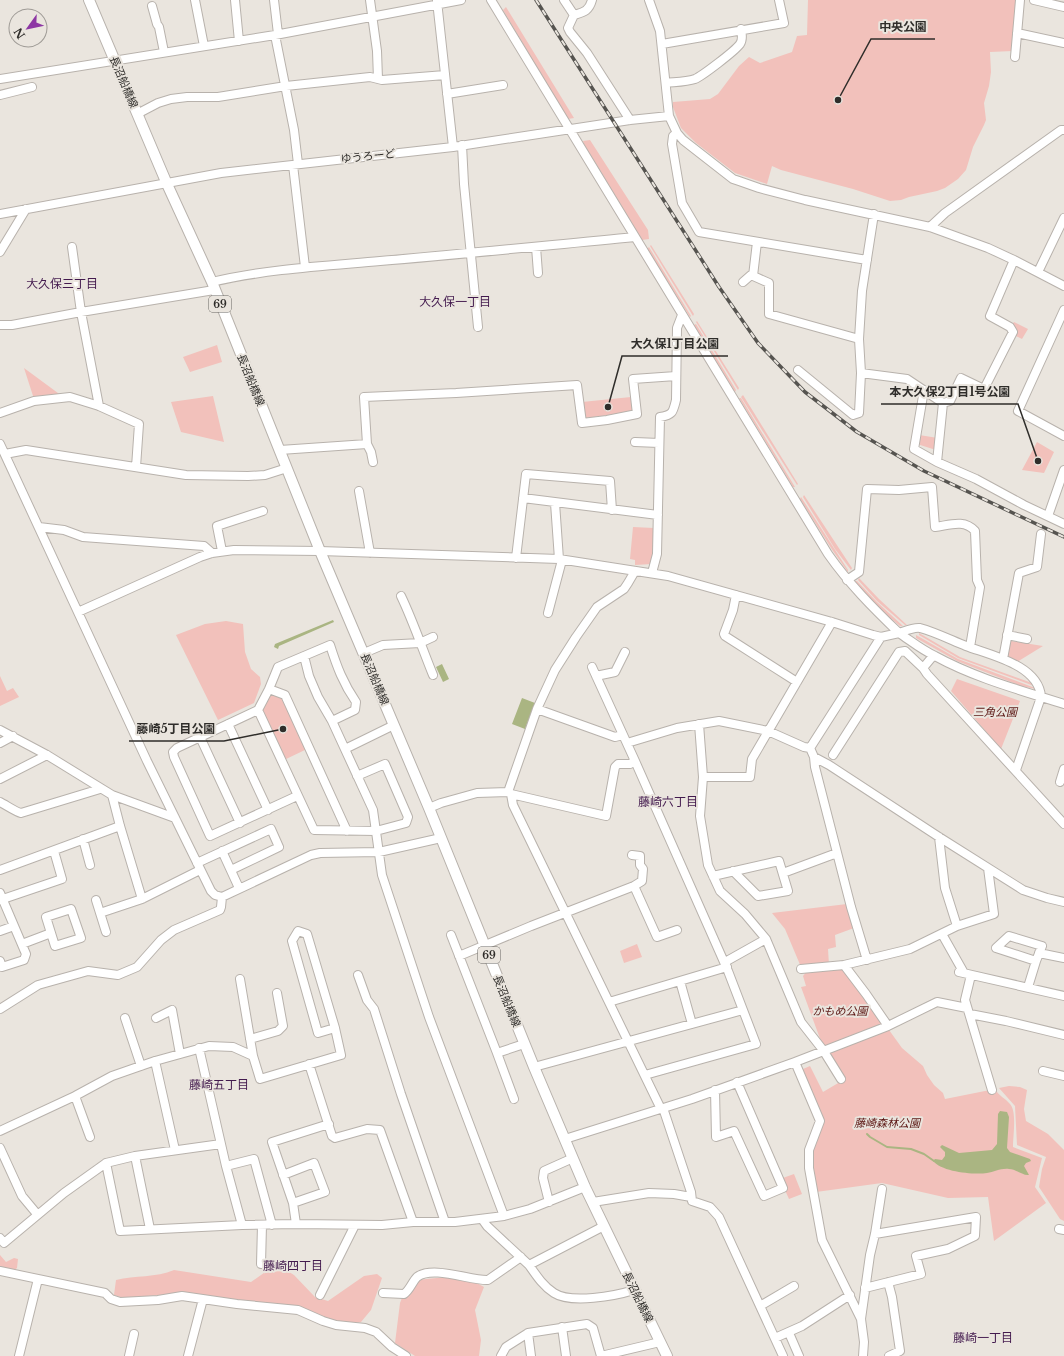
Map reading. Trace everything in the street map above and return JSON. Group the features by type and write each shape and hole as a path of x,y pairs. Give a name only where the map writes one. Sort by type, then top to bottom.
{"main road":[{"name":"長沼船橋線","path":"89,0 167,184 213,286 320,551 429,808 524,1044 592,1202 666,1356"}],"street":[{"path":"195,0 204,46"},
{"path":"235,0 239,41"},
{"path":"274,0 276,35 294,130 295,164 305,267"},
{"path":"370,0 377,51 378,79"},
{"path":"0,79 276,35 372,17 437,2 461,0"},
{"path":"564,0 574,14"},
{"path":"574,14 588,10 592,0"},
{"path":"649,0 660,31 670,116 677,133 692,147 734,179 759,188 805,200 930,227 988,248 1064,286"},
{"path":"662,44 741,29 784,23 779,0"},
{"path":"1015,57 1020,0"},
{"path":"1034,0 1064,7"},
{"path":"493,1 682,315 824,547 847,580 899,633 933,656 972,673 1064,704"},
{"path":"437,2 453,147"},
{"path":"152,6 159,27 164,52"},
{"path":"574,14 568,28 570,32 587,53 630,120"},
{"path":"666,83 690,80 698,77 737,48 742,40 741,29"},
{"path":"1017,33 1064,43"},
{"path":"137,114 158,103 171,99 188,97 218,97 286,86 370,77 382,80 446,75"},
{"path":"447,94 503,85"},
{"path":"0,95 32,87"},
{"name":"ゆうろーど","path":"0,214 222,173 453,147 630,120 670,116"},
{"path":"930,227 945,213 1061,130 1064,130"},
{"path":"677,133 674,136 672,144 682,204 699,232 867,260"},
{"path":"462,145 478,328"},
{"path":"0,252 26,209"},
{"path":"798,370 853,415 858,414 861,373 859,339 862,291 874,214"},
{"path":"1038,272 1064,218"},
{"path":"0,325 12,326 213,286 257,274 305,267 635,237"},
{"path":"753,276 757,242"},
{"path":"72,247 81,312 99,406"},
{"path":"536,247 538,273"},
{"path":"943,403 950,401 961,378 984,389 1013,332 1010,327 990,316 1014,260"},
{"path":"743,282 751,275 769,283 769,314 859,339"},
{"path":"1064,310 1018,411 1064,436"},
{"path":"652,573 657,554 660,417 667,416 673,411 676,400 677,328 682,315"},
{"path":"861,373 908,378 943,403"},
{"path":"373,462 372,452 367,444 364,397 577,385 582,422 607,420 637,414 633,379 676,376"},
{"path":"924,390 914,449 936,462 976,479 1024,505 1064,524"},
{"path":"0,413 34,401 70,396 99,406 139,424 136,468"},
{"path":"936,462 943,403"},
{"path":"635,442 659,443"},
{"path":"0,444 175,818 198,866 211,891 215,895 222,897 311,855 320,853 379,852 441,838"},
{"path":"280,450 367,444"},
{"path":"5,454 26,450 186,475 265,475 287,468"},
{"path":"1048,516 1064,470"},
{"path":"516,558 526,474 610,481 612,510"},
{"path":"847,580 859,572 867,489 900,490 932,487 935,527 961,523 971,527 975,531 977,580 980,587 970,647"},
{"path":"359,491 370,553"},
{"path":"523,498 658,515"},
{"path":"548,613 561,560 555,503"},
{"path":"222,551 217,526 263,511"},
{"path":"39,527 64,530 83,537 204,546 212,553"},
{"path":"1003,659 1019,573 1037,567 1041,534"},
{"path":"78,612 200,557 222,551 320,551 561,560 652,573 736,595 881,637 918,628 1003,659 1017,666 1028,673 1036,681 1041,689 1041,697 1016,770"},
{"path":"634,571 624,589 597,606 556,670 537,708 509,793 513,805 662,1108 691,1192 692,1201 710,1207 719,1218 783,1356"},
{"path":"736,595 733,610 724,634 725,636 797,682"},
{"path":"401,596 412,619 433,675"},
{"path":"702,777 750,777 752,759 832,622"},
{"path":"1007,635 1027,639"},
{"path":"364,653 383,645 420,643 433,637"},
{"path":"810,748 881,637"},
{"path":"297,796 210,836 173,752 177,748 258,710 278,667 330,645 337,668 345,686 356,702 354,710 332,721"},
{"path":"833,755 899,652 905,651 923,668 1064,824"},
{"path":"596,676 615,672 625,652"},
{"path":"304,656 309,676 318,697 332,721 372,810 382,875 429,1017 504,1216"},
{"path":"923,668 933,656"},
{"path":"592,667 726,965 756,1044 645,1075"},
{"path":"269,689 285,696 347,831"},
{"path":"537,708 615,737 623,735"},
{"path":"258,710 314,830 376,831 406,823 408,817 385,764 357,776"},
{"path":"627,743 677,728 719,721 768,730 810,748 814,757 815,767 851,907 867,960"},
{"path":"228,724 268,810"},
{"path":"699,724 702,777 700,816 708,865 720,891 745,914 766,939 801,1022 823,1050 841,1080"},
{"path":"345,749 394,725"},
{"path":"0,730 47,755 100,789 112,795 175,818"},
{"path":"0,743 13,736"},
{"path":"200,737 240,823"},
{"path":"0,779 47,755"},
{"path":"814,757 1022,890 1064,902"},
{"path":"429,808 477,793 509,793 606,816 615,767 618,764 630,764 635,761"},
{"path":"1060,782 1064,769"},
{"path":"0,802 21,813 100,789"},
{"path":"112,795 142,899"},
{"path":"0,870 120,826"},
{"path":"100,913 142,899 222,851 271,828 279,847 231,870"},
{"path":"939,837 945,888 957,926"},
{"path":"83,840 90,865"},
{"path":"0,961 2,968 24,960 26,954 1,897 62,879 54,851"},
{"path":"222,851 239,888"},
{"path":"783,873 837,853"},
{"path":"459,956 565,912 634,886 642,881 643,869 640,865 640,856 632,855"},
{"path":"713,876 733,871 780,861 788,891 758,896 733,871"},
{"path":"801,969 844,965 910,949 957,926 994,914 988,868"},
{"path":"634,886 657,937 677,930"},
{"path":"0,1009 38,986 88,972 118,975 138,967 161,940 174,930 220,910 222,897"},
{"path":"96,900 106,932"},
{"path":"71,909 81,938 56,946 51,933 46,917 71,909"},
{"path":"0,931 14,926"},
{"path":"240,979 253,1056 260,1079 341,1055 334,1028 307,934 298,931 292,942 318,1033 334,1028"},
{"path":"22,944 51,933"},
{"path":"942,934 965,973 965,1000 992,1090"},
{"path":"451,935 514,1099"},
{"path":"1028,987 1037,957 1042,946 1009,936 996,948 1037,957 1064,958"},
{"path":"609,1002 680,981 726,965 766,939"},
{"path":"844,965 888,1026"},
{"path":"965,973 1064,996"},
{"path":"358,975 367,1000 374,1009 401,1094 445,1222"},
{"path":"680,981 692,1024"},
{"path":"250,1039 278,1031 282,1026 277,993"},
{"path":"565,1139 692,1099 795,1062 888,1026 937,1002 1064,1035"},
{"path":"156,1018 172,1010 180,1054"},
{"path":"534,1067 743,1010"},
{"path":"124,1018 141,1066"},
{"path":"497,1053 524,1044"},
{"path":"0,1131 75,1096 112,1076 155,1061 209,1046 233,1047 253,1056"},
{"path":"199,1048 226,1166 242,1225"},
{"path":"155,1061 175,1150"},
{"path":"795,1062 820,1121 809,1150 809,1168 822,1240 861,1319"},
{"path":"309,1064 332,1136 335,1138 367,1129 380,1130 413,1222"},
{"path":"1043,1071 1064,1076"},
{"path":"715,1090 716,1137 734,1130 764,1196 782,1188 737,1082"},
{"path":"75,1096 90,1137"},
{"path":"296,1224 293,1203 272,1142 329,1124"},
{"path":"0,1238 4,1243 37,1214 106,1163 136,1156 221,1144"},
{"path":"0,1148 3,1160 22,1196 37,1214"},
{"path":"136,1156 150,1229"},
{"path":"549,1202 543,1178 544,1171 573,1158"},
{"path":"226,1166 254,1159 272,1225"},
{"path":"106,1163 120,1231 242,1225 382,1225 482,1219 504,1216 530,1209 586,1187"},
{"path":"283,1175 314,1163 325,1192 293,1203"},
{"path":"863,1356 864,1342 861,1319 870,1255 876,1234 882,1189"},
{"path":"592,1202 649,1193 674,1194 691,1197"},
{"path":"865,1288 920,1274 916,1256 948,1249 975,1236 976,1218 876,1234"},
{"path":"482,1219 487,1226 521,1257 545,1286 555,1294 566,1296 599,1297 634,1290"},
{"path":"261,1264 262,1225"},
{"path":"320,1295 355,1225"},
{"path":"528,1265 604,1226"},
{"path":"383,1293 404,1294 408,1291 416,1278 425,1274 454,1274 488,1280 521,1257"},
{"path":"0,1272 38,1278 105,1293 111,1299 120,1302 158,1300 182,1296 298,1310 336,1325 365,1328 376,1332 392,1347 406,1356"},
{"path":"19,1356 38,1278"},
{"path":"888,1282 892,1297 900,1351 889,1356"},
{"path":"760,1306 794,1286"},
{"path":"775,1338 802,1326 850,1295"},
{"path":"188,1356 203,1299"},
{"path":"501,1356 506,1347 528,1333 587,1324 593,1328 601,1356 625,1353 660,1342"},
{"path":"562,1327 566,1356"},
{"path":"789,1332 799,1356"},
{"path":"528,1333 531,1356"},
{"path":"129,1356 134,1334"}],"green space":[{"path":"808,0 1017,0 1013,51 990,52 991,72 984,103 986,120 973,147 966,170 958,179 945,188 937,191 901,200 890,201 853,189 781,170 772,166 767,184 735,173 696,143 681,128 673,107 673,102 710,99 718,94 739,66 749,57 760,63 792,52 797,36 807,35"},
{"path":"506,7 574,118 568,119 503,10"},
{"path":"590,140 648,230 649,239 642,240 584,144 583,141"},
{"path":"651,245 694,314 693,316 650,246"},
{"path":"649,247 691,316 690,317 647,249"},
{"path":"697,321 739,388 738,390 696,322"},
{"path":"1014,322 1028,329 1022,339 1014,335 1011,326"},
{"path":"696,324 736,390 735,392 694,325"},
{"path":"217,345 222,362 190,372 183,357"},
{"path":"24,368 62,396 34,399"},
{"path":"743,395 798,484 797,485 741,397"},
{"path":"213,396 224,442 181,432 171,402"},
{"path":"631,397 633,412 585,418 582,402"},
{"path":"739,398 741,398 795,487 793,487"},
{"path":"919,435 938,438 936,450 917,444"},
{"path":"1037,442 1054,452 1044,473 1022,470"},
{"path":"804,495 852,568 851,570 835,549 803,497"},
{"path":"801,497 848,570 848,572 800,499"},
{"path":"633,527 654,528 652,564 635,565 635,560 630,559"},
{"path":"859,578 907,625 905,625 877,601 858,580"},
{"path":"855,581 857,581 903,626 900,626 876,605"},
{"path":"226,621 243,624 245,652 251,669 260,677 261,684 254,703 218,720 176,635 205,624"},
{"path":"919,633 960,657 1032,683 1034,686 958,658 919,635"},
{"path":"916,635 958,659 1036,689 1021,686 957,661 916,638"},
{"path":"1011,641 1043,646 1017,662 1007,657"},
{"path":"0,676 7,691 13,688 19,697 0,706"},
{"name":"三角公園","path":"957,679 1020,701 1001,749 951,691"},
{"path":"270,691 283,696 307,749 284,760 258,710"},
{"path":"847,904 854,928 835,935 836,947 828,949 829,965 801,967 785,929 772,913"},
{"path":"637,944 642,957 624,963 620,951"},
{"name":"かもめ公園","path":"844,969 882,1023 882,1026 826,1047 822,1044 801,987 806,986 803,976 807,971"},
{"name":"藤崎森林公園","path":"889,1030 902,1048 923,1066 934,1085 943,1093 945,1099 995,1089 1012,1107 1014,1118 1013,1147 1042,1158 1035,1187 1046,1203 994,1241 988,1197 948,1198 882,1183 816,1192 811,1149 822,1120 803,1069 810,1066 823,1092 845,1079 828,1051"},
{"path":"1009,1086 1020,1087 1027,1090 1024,1109 1026,1121 1048,1134 1064,1150 1064,1221 1060,1219 1039,1187 1046,1157 1017,1145 1015,1106 999,1088"},
{"path":"794,1174 802,1194 789,1199 780,1179"},
{"path":"0,1255 6,1262 14,1258 18,1259 17,1268 8,1275 0,1276"},
{"path":"281,1267 294,1275 315,1297 328,1301 364,1276 377,1274 382,1278 371,1310 361,1322 346,1324 330,1320 297,1307 183,1293 124,1298 114,1295 116,1280 123,1278 167,1273 174,1270 251,1282 268,1270"},
{"path":"448,1277 475,1282 484,1287 475,1310 481,1340 479,1356 415,1356 395,1343 400,1303 408,1282"}],"shaded area":[{"path":"333,620 334,622 279,646 278,649 274,647 275,644"},
{"path":"442,664 449,679 443,682 436,667"},
{"path":"522,698 535,703 525,729 512,724"},
{"path":"1000,1111 1007,1112 1009,1117 1007,1148 1010,1152 1030,1159 1031,1161 1026,1163 1024,1166 1029,1175 1012,1169 981,1174 958,1172 943,1168 933,1161 935,1159 942,1160 945,1156 945,1152 940,1147 942,1145 959,1153 992,1150 997,1144 998,1114"}],"waterway":[{"path":"867,1134 887,1147 911,1149 924,1154 934,1161"}],"railway":[{"path":"536,0 719,287 758,343 805,392 857,432 924,471 1064,537"}],"place":[{"name":"中央公園","path":"838,100"},
{"name":"大久保1丁目公園","path":"608,407"},
{"name":"本大久保2丁目1号公園","path":"1038,461"},
{"name":"藤崎5丁目公園","path":"283,729"}],"district":[{"name":"大久保三丁目","path":"62,284"},
{"name":"大久保一丁目","path":"455,302"},
{"name":"藤崎六丁目","path":"668,802"},
{"name":"藤崎五丁目","path":"219,1085"},
{"name":"藤崎四丁目","path":"293,1266"},
{"name":"藤崎一丁目","path":"983,1338"}]}
